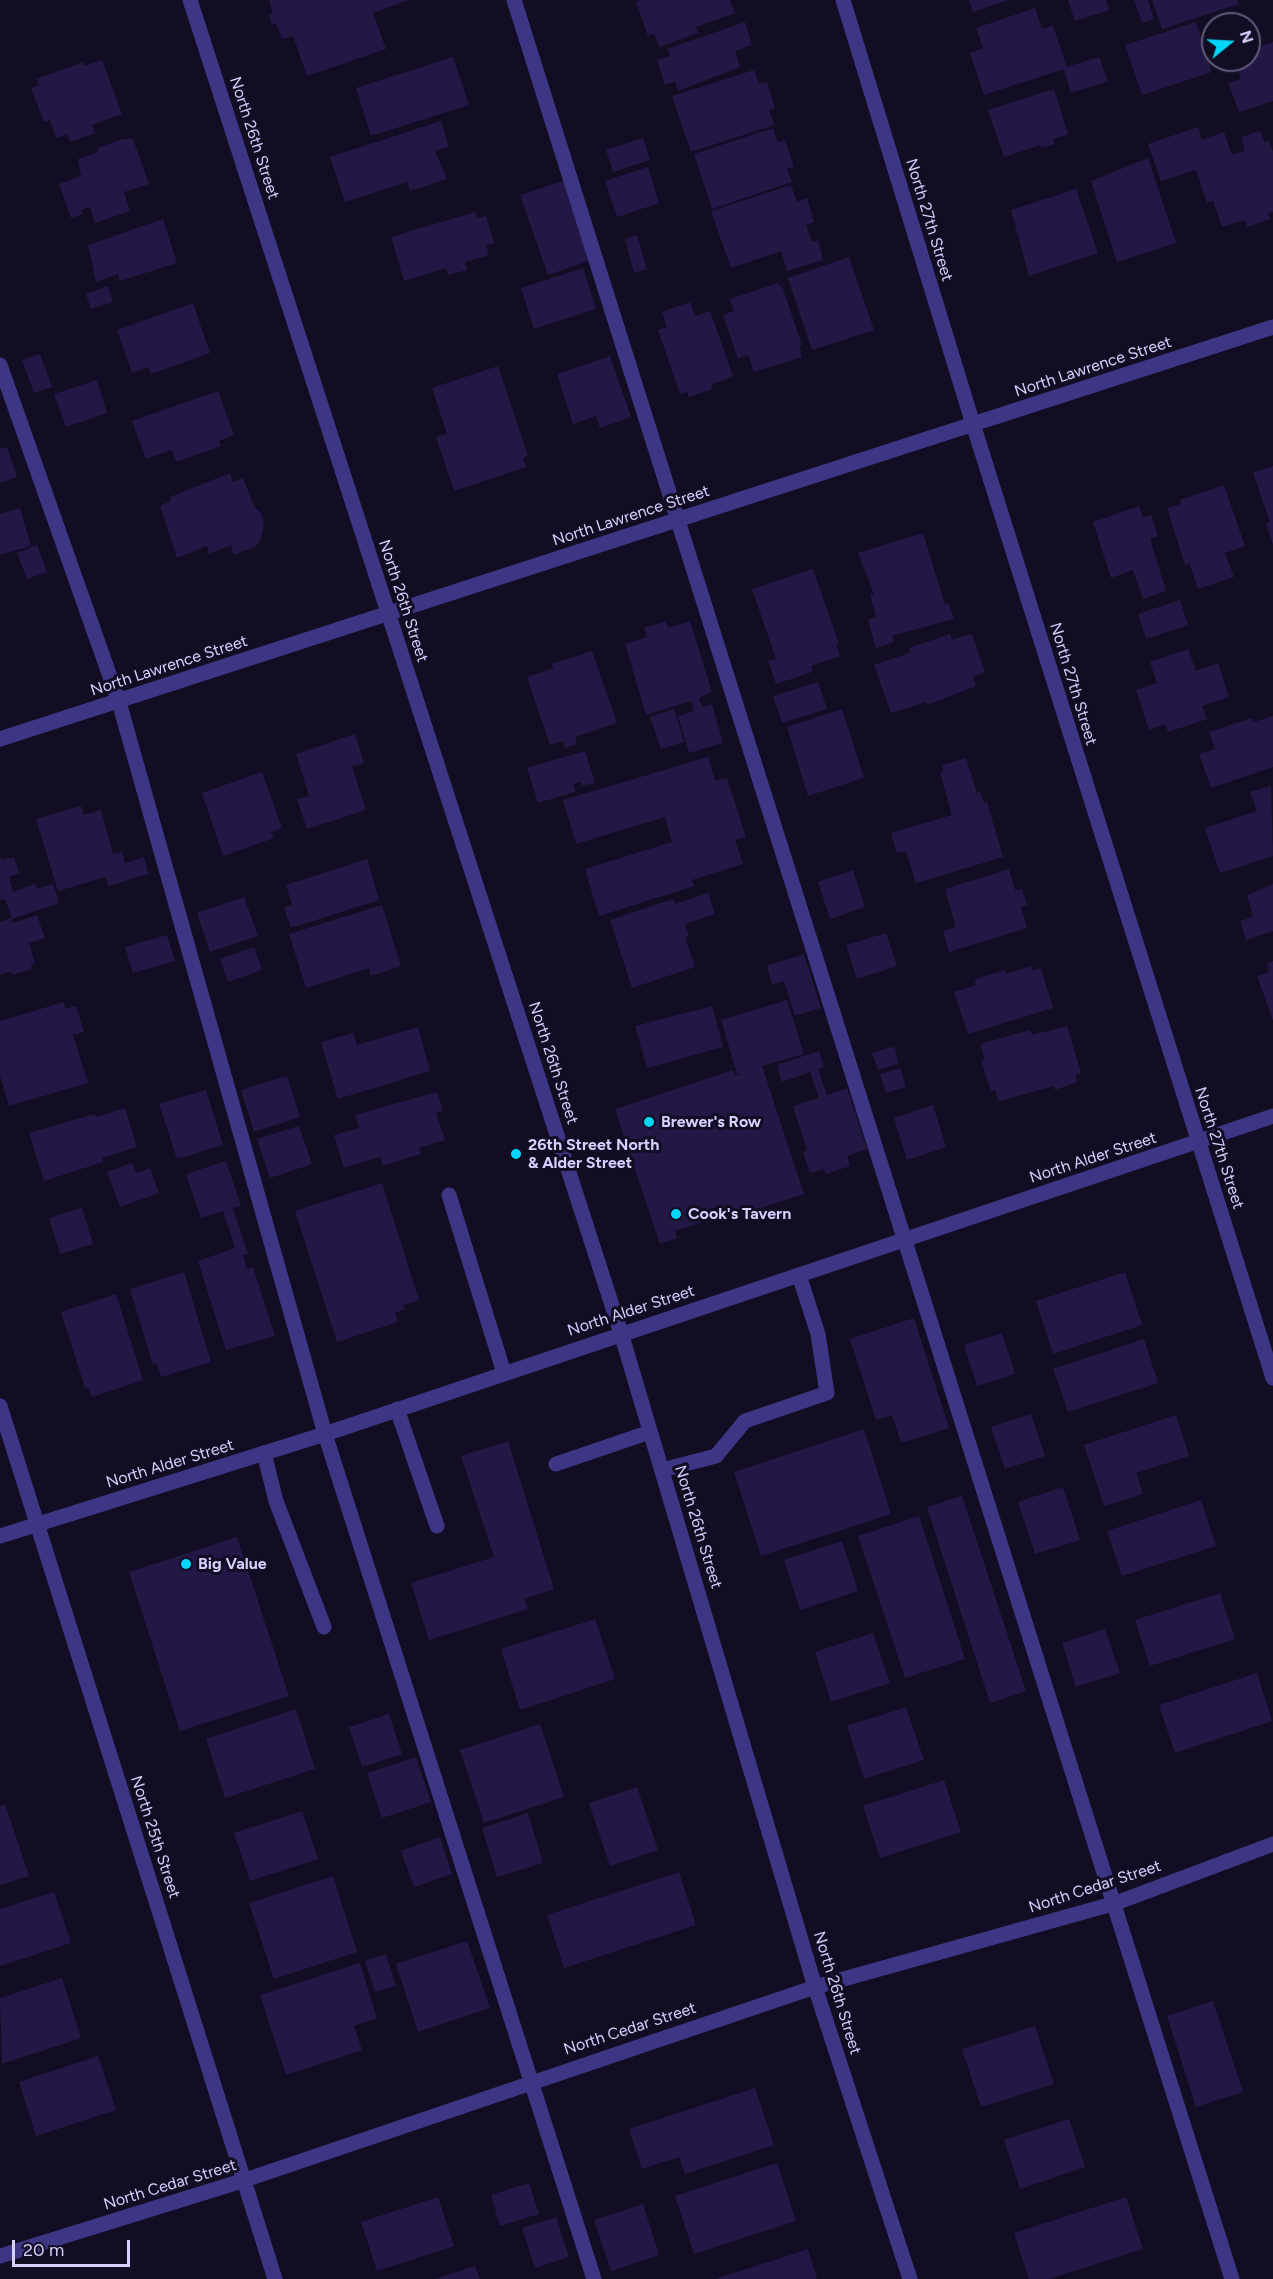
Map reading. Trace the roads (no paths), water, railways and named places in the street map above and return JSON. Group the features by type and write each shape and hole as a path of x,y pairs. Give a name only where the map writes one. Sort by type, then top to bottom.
{"street":[{"name":"North 26th Street","path":"190,0 621,1333 815,1987 910,2279"},
{"path":"514,0 1116,1903 1232,2279"},
{"name":"North 27th Street","path":"843,0 973,424 1273,1378"},
{"name":"North Lawrence Street","path":"0,739 1273,327"},
{"path":"0,365 119,702 326,1434 594,2279"},
{"name":"North Alder Street","path":"0,1536 326,1434 621,1333 1273,1116"},
{"path":"449,1195 504,1373"},
{"path":"662,1470 716,1456 745,1421 827,1393 818,1334 798,1275"},
{"name":"North 25th Street","path":"0,1406 245,2180 274,2279"},
{"path":"397,1409 437,1526"},
{"path":"556,1464 650,1432"},
{"path":"264,1453 276,1501 324,1627"},
{"name":"North Cedar Street","path":"0,2256 245,2180 531,2081 815,1987 1116,1903 1273,1844"}],"place":[{"name":"Brewer's Row","path":"649,1122"},
{"name":"26th Street North & Alder Street","path":"516,1154"},
{"name":"Cook's Tavern","path":"676,1214"},
{"name":"Big Value","path":"186,1564"}]}
